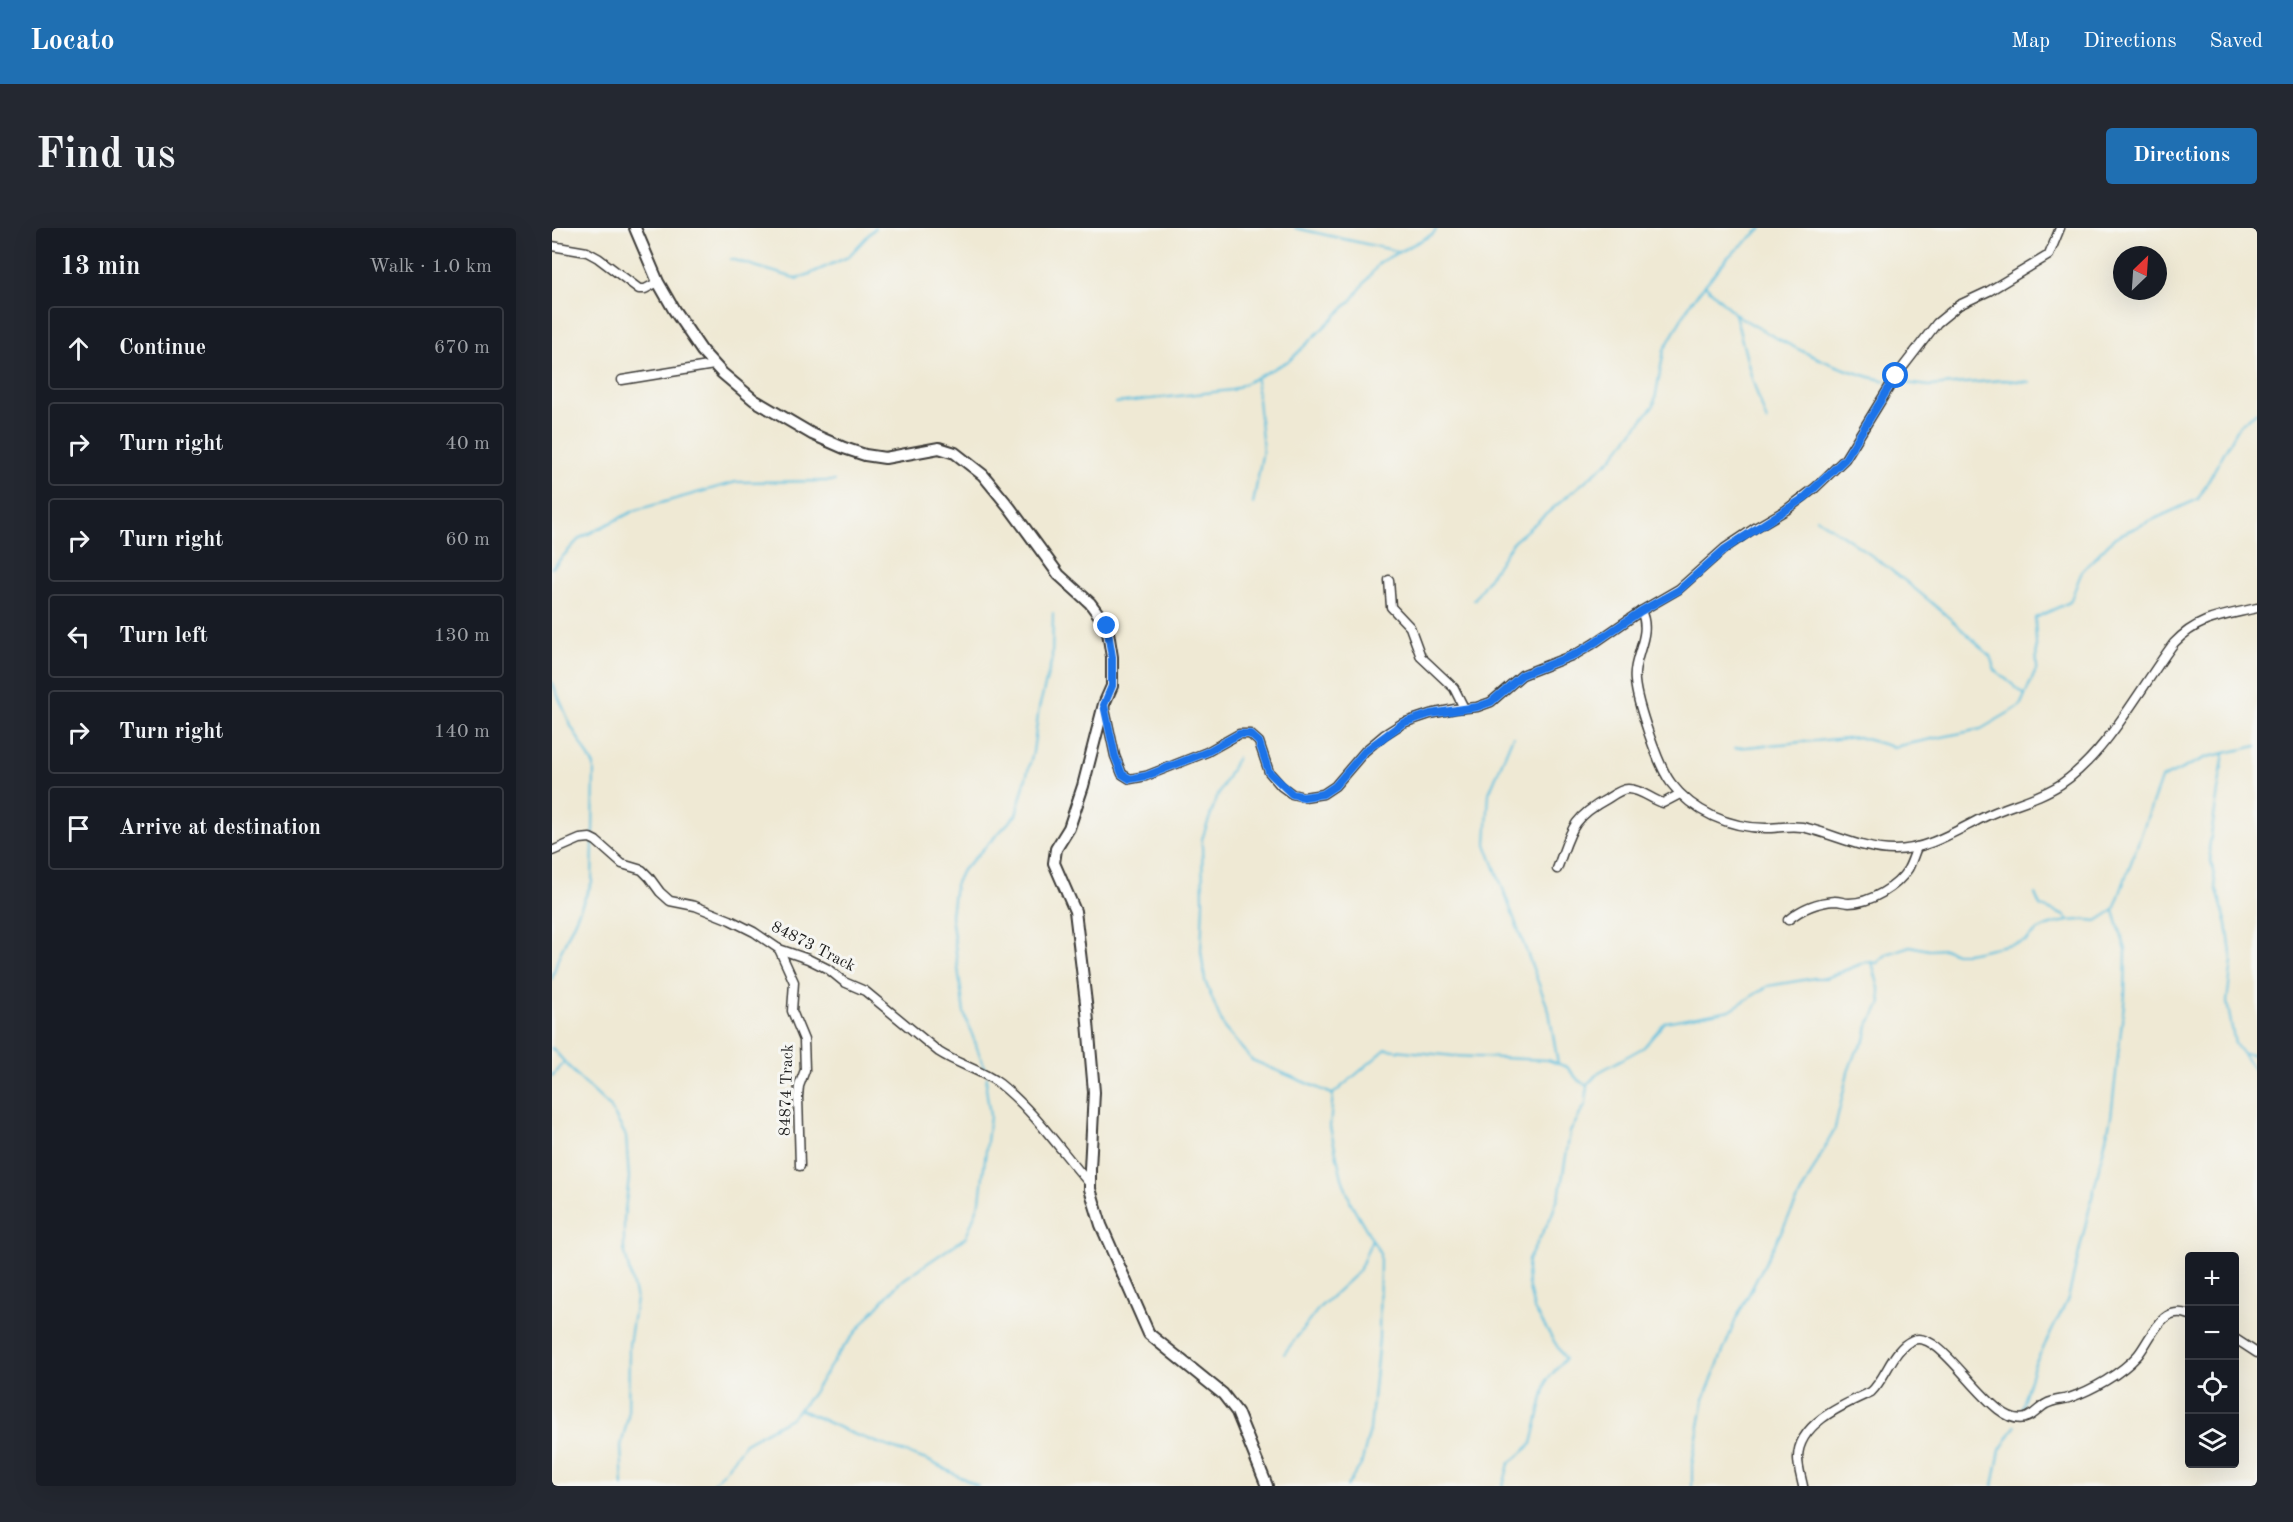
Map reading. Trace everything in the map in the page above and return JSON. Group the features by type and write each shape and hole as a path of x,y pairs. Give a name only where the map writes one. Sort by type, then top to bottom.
{"street":[{"path":"635,228 658,282 674,310 714,365 754,400 812,434 844,448 885,458 939,448 948,449 967,461 983,475 1010,508 1059,575 1090,603 1107,626 1112,657 1112,686 1104,705 1083,786 1069,828 1056,849 1054,863 1075,911 1087,1011 1094,1092 1090,1184 1101,1225 1149,1334 1223,1394 1237,1412 1267,1486"},
{"path":"1104,705 1115,756 1122,774 1130,779 1146,776 1198,756 1239,734 1250,734 1259,742 1269,772 1292,794 1304,797 1323,794 1335,786 1365,751 1403,723 1430,714 1477,707 1491,702 1522,675 1576,654 1641,611 1679,590 1725,549 1786,510 1815,488 1845,459 1896,376 1937,323 1959,305 1989,291 2049,255 2060,228"},
{"path":"552,246 570,248 592,255 639,289 645,289 658,282"},
{"path":"622,380 714,365"},
{"path":"1389,580 1390,606 1410,627 1421,657 1454,688 1464,708"},
{"path":"1641,611 1645,630 1635,669 1637,695 1662,768 1669,782 1680,794 1703,811 1731,824 1747,827 1802,827 1880,849 1895,850 1917,847 1939,840 2061,783 2097,750 2183,633 2211,618 2257,608"},
{"path":"1557,869 1575,824 1584,812 1629,789 1663,803 1680,794"},
{"name":"84873 Track","path":"552,851 580,839 590,838 622,864 642,870 670,901 695,906 730,920 754,932 778,949 808,959 828,969 844,982 865,991 952,1061 984,1073 999,1083 1015,1097 1090,1184"},
{"path":"1788,920 1798,911 1808,907 1835,901 1856,902 1882,892 1908,870 1917,847"},
{"name":"84874 Track","path":"778,949 794,982 792,1011 804,1040 805,1070 798,1097 800,1166"},
{"path":"1803,1486 1798,1459 1799,1449 1805,1438 1824,1417 1871,1392 1903,1346 1916,1338 1925,1340 1940,1349 1990,1403 2010,1417 2024,1419 2048,1403 2089,1389 2124,1368 2138,1355 2166,1316 2174,1312 2185,1314"},
{"path":"2239,1341 2257,1353"}],"waterway":[{"path":"731,259 798,279 848,257 875,228"},
{"path":"1295,228 1397,251"},
{"path":"1115,403 1232,390 1290,360 1352,300 1380,262 1433,234 1437,228"},
{"path":"1474,600 1513,542 1610,460 1654,405 1664,350 1691,302 1728,257 1762,228"},
{"path":"1706,286 1735,314 1752,379 1767,422"},
{"path":"1735,314 1810,355 1849,371 1890,382"},
{"path":"1253,504 1263,450 1256,379"},
{"path":"1896,382 1930,386 2003,380 2030,382"},
{"path":"1735,748 1858,737 1893,747 1981,729 2020,706 2037,668 2035,618 2070,602 2082,571 2115,537 2198,499 2239,426 2257,412"},
{"path":"552,568 580,538 636,510 736,482 835,481"},
{"path":"1816,518 1885,565 1928,600 1990,656 1995,670 2025,695"},
{"path":"986,1072 964,1013 951,915 955,885 961,872 1016,815 1033,752 1039,708 1052,659 1053,613"},
{"path":"552,682 571,726 594,766 593,837"},
{"path":"1513,736 1489,793 1486,844 1549,1011 1558,1064"},
{"path":"1503,1486 1509,1464 1532,1444 1547,1380 1565,1359 1534,1309 1528,1284 1528,1260 1551,1217 1560,1192 1570,1132 1586,1104 1587,1085 1599,1072 1644,1047 1665,1022 1730,1010 1768,986 1826,978 1866,962 1877,963 1887,954 1910,946 1967,953 2026,941 2040,929 2058,923 2078,920 2097,921 2114,910 2161,779 2207,757 2257,746"},
{"path":"2224,753 2209,849 2216,887 2227,924 2232,961 2227,1002 2235,1044 2257,1073"},
{"path":"1237,758 1217,797 1202,839 1201,951 1205,981 1224,1028 1252,1060 1332,1094"},
{"path":"552,979 558,958 592,882 593,843"},
{"path":"2035,894 2040,906 2065,916 2068,920"},
{"path":"2019,1415 2034,1366 2068,1299 2111,1117 2125,995 2126,950 2114,911"},
{"path":"1692,1486 1692,1464 1704,1399 1736,1319 1835,1128 1848,1072 1854,1056 1865,1040 1868,1026 1881,1004 1872,962"},
{"path":"552,1048 610,1107 626,1136 629,1178 624,1218 624,1249 636,1299 629,1345 628,1417 621,1446 623,1486"},
{"path":"1347,1486 1361,1465 1370,1430 1379,1338 1380,1253 1351,1203 1342,1178 1330,1127 1333,1094 1386,1049 1454,1056 1548,1060 1567,1067 1579,1081 1587,1085"},
{"path":"2243,1054 2257,1055"},
{"path":"552,1076 564,1062"},
{"path":"711,1486 745,1443 792,1417 810,1397 839,1353 900,1282 966,1237 980,1201 990,1116 986,1088 987,1077"},
{"path":"1284,1354 1319,1308 1359,1271 1372,1239"},
{"path":"799,1409 853,1434 929,1461 978,1486"},
{"path":"1993,1486 2000,1450 2016,1425"}],"route":[{"path":"1107,626 1112,657 1112,686 1104,705 1115,756 1122,774 1130,779 1146,776 1207,752 1239,734 1250,734 1259,742 1269,772 1281,786 1292,794 1304,797 1323,794 1335,786 1365,751 1403,723 1430,714 1477,707 1491,702 1522,675 1576,654 1641,611 1679,590 1725,549 1804,498 1845,459 1896,376"}]}
